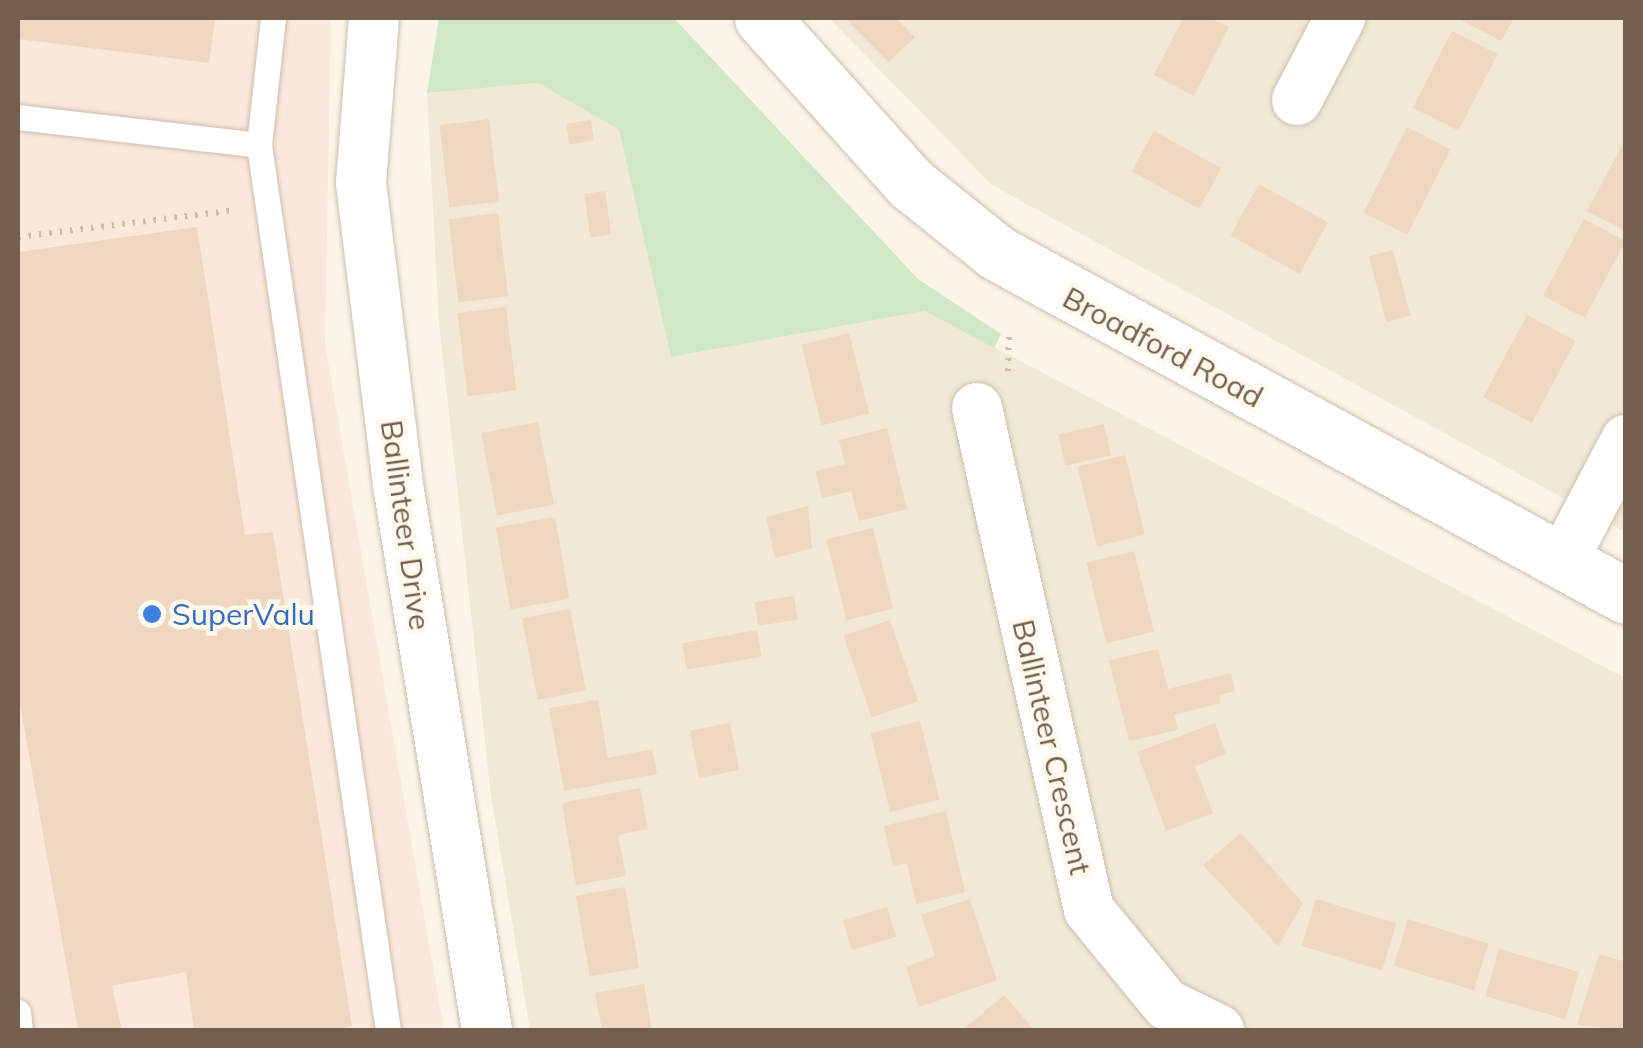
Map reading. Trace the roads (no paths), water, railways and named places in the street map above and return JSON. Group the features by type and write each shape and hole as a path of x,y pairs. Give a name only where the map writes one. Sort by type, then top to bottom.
{"street":[{"name":"Ballinteer Drive","path":"374,18 361,183 398,491 487,1030"},
{"name":"Broadford Road","path":"762,18 911,184 997,253 1626,596"},
{"path":"1298,100 1340,18"},
{"name":"Ballinteer Crescent","path":"993,389 1088,910 1166,1004 1219,1030"},
{"path":"1562,562 1626,440"}],"lane":[{"path":"273,18 259,145 388,1030"},
{"path":"18,117 259,145"},
{"path":"18,1012 20,1030"}],"place":[{"name":"SuperValu","path":"152,614"}]}
